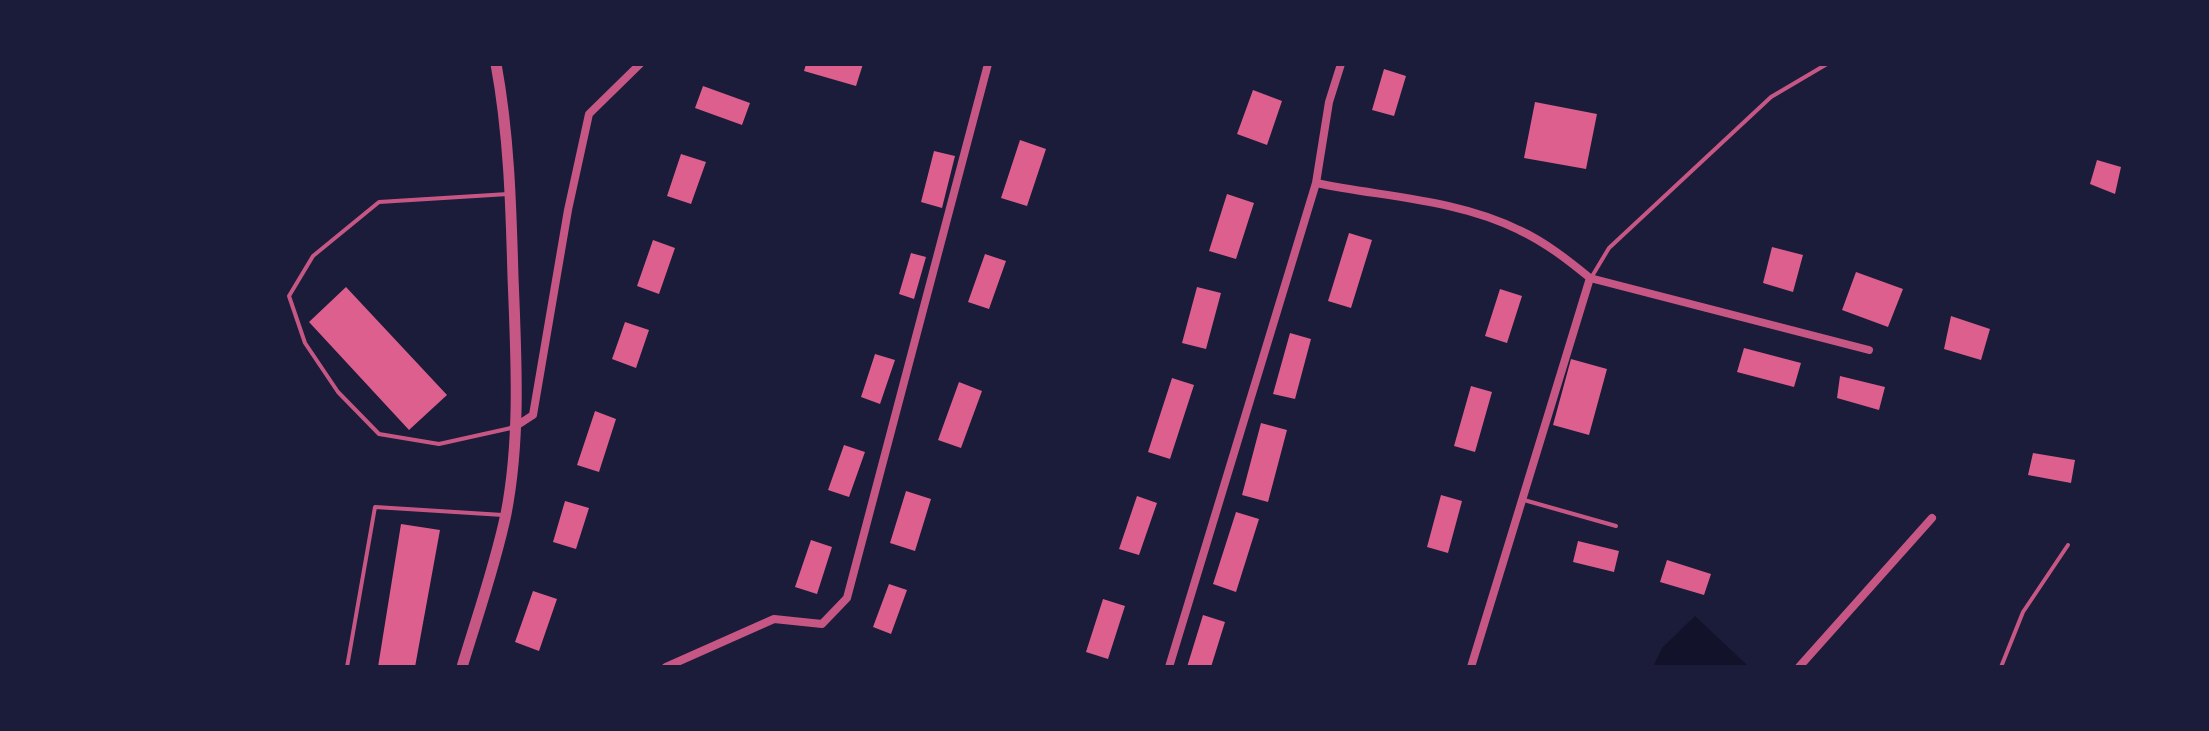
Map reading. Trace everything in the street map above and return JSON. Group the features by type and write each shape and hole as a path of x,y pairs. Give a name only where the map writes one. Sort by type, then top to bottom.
{"street":[{"path":"462,667 506,515 516,383 510,194 504,107 496,64"},
{"path":"513,428 533,415 568,210 589,114 640,64"},
{"path":"666,667 774,619 822,624 847,598 988,64"},
{"path":"1169,667 1316,183 1329,102 1341,64"},
{"path":"1316,183 1431,201 1518,229 1559,253 1590,278 1869,350"},
{"path":"1471,667 1590,278"},
{"path":"1799,667 1932,518"}],"lane":[{"path":"1590,278 1609,248 1771,97 1827,64"},
{"path":"510,194 379,202 313,256 289,296 305,343 338,392 379,434 439,444 513,428"},
{"path":"1522,499 1616,526"},
{"path":"347,667 375,507 506,515"},
{"path":"2001,667 2023,612 2068,545"}],"shaded area":[{"path":"1695,616 1748,667 1653,667 1662,648"}],"building":[{"path":"806,64 863,64 856,86 804,71"},
{"path":"1384,69 1406,76 1394,116 1372,110"},
{"path":"703,86 750,103 742,125 695,108"},
{"path":"1253,90 1282,101 1267,145 1237,134"},
{"path":"1535,102 1597,114 1586,169 1524,158"},
{"path":"1020,140 1046,149 1027,206 1001,198"},
{"path":"934,151 955,156 942,208 921,202"},
{"path":"681,154 706,162 691,204 667,196"},
{"path":"2097,160 2121,167 2115,194 2090,184"},
{"path":"1227,194 1254,203 1236,259 1209,251"},
{"path":"1349,233 1372,240 1351,308 1328,301"},
{"path":"653,240 675,248 659,294 637,286"},
{"path":"1772,247 1803,255 1793,292 1763,283"},
{"path":"911,253 926,257 914,299 899,294"},
{"path":"985,254 1006,261 989,309 968,302"},
{"path":"1856,272 1903,289 1888,327 1842,310"},
{"path":"346,287 447,395 409,430 309,322"},
{"path":"1197,287 1221,293 1206,349 1182,343"},
{"path":"1500,289 1522,296 1507,343 1485,336"},
{"path":"1951,316 1990,329 1981,360 1944,349"},
{"path":"625,322 649,330 636,368 612,359"},
{"path":"1290,333 1311,339 1295,399 1273,394"},
{"path":"1744,348 1801,363 1794,387 1737,372"},
{"path":"875,354 895,360 880,404 861,397"},
{"path":"1571,359 1607,369 1589,435 1553,425"},
{"path":"1840,376 1885,387 1879,410 1837,398"},
{"path":"1172,378 1194,385 1170,459 1148,452"},
{"path":"959,382 982,391 961,448 938,440"},
{"path":"1471,386 1492,392 1475,452 1454,446"},
{"path":"595,411 616,419 599,472 577,465"},
{"path":"1261,423 1287,430 1268,502 1242,495"},
{"path":"844,445 865,452 849,497 828,490"},
{"path":"2033,453 2075,460 2071,483 2028,475"},
{"path":"906,491 931,499 915,551 890,543"},
{"path":"1441,495 1462,501 1448,553 1427,547"},
{"path":"1137,496 1157,503 1139,555 1119,549"},
{"path":"565,501 589,508 576,549 553,542"},
{"path":"1236,512 1259,519 1236,592 1213,584"},
{"path":"401,524 440,530 415,667 378,667"},
{"path":"811,540 832,547 817,594 795,587"},
{"path":"1578,541 1619,551 1614,572 1573,562"},
{"path":"1667,560 1711,574 1704,595 1660,582"},
{"path":"889,584 907,590 891,634 873,627"},
{"path":"533,591 557,599 539,651 515,642"},
{"path":"1103,599 1125,606 1108,659 1086,652"},
{"path":"1203,615 1225,622 1211,667 1187,667"}]}
